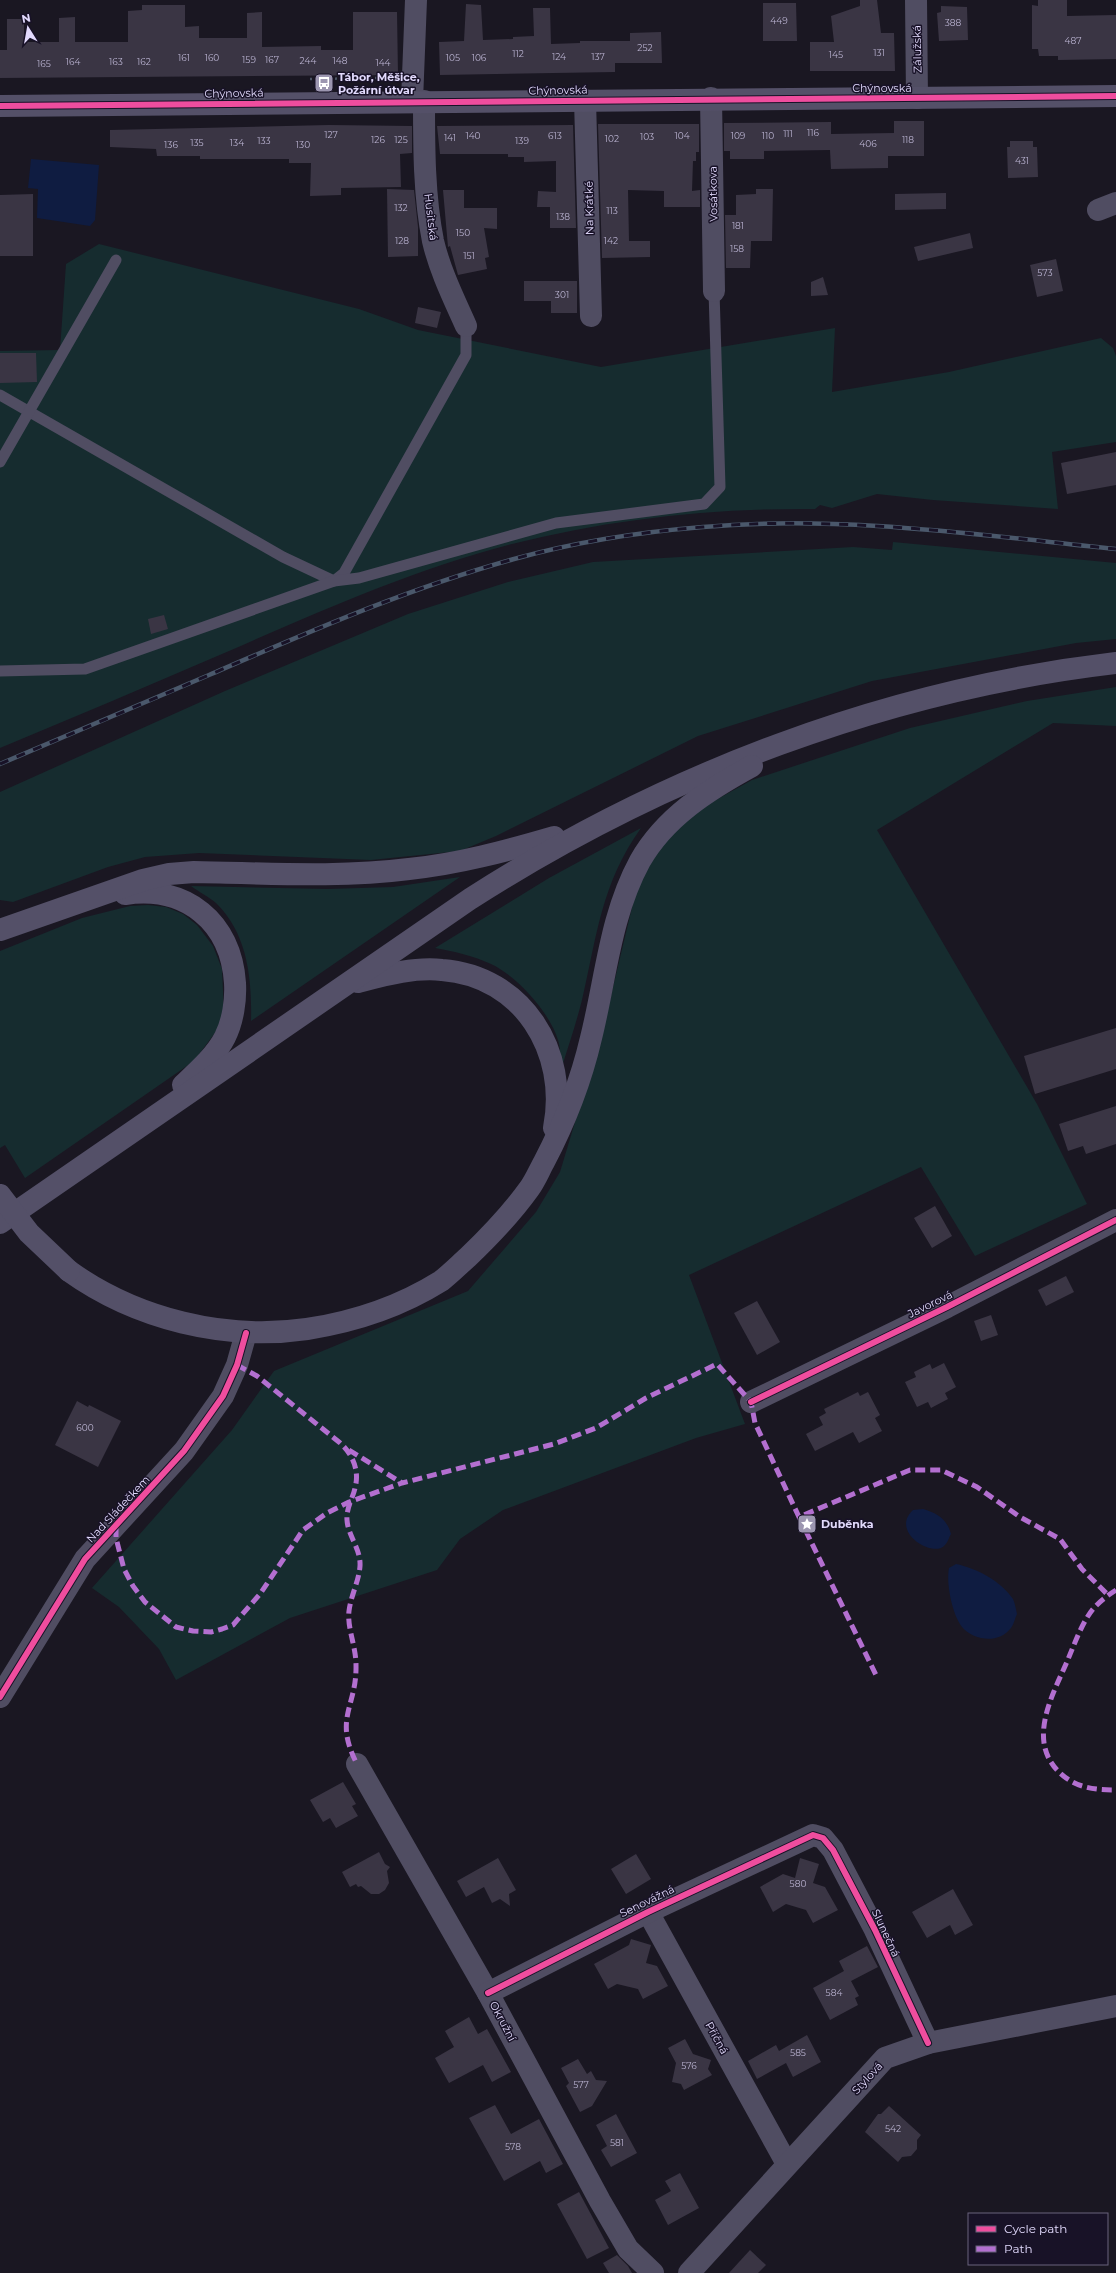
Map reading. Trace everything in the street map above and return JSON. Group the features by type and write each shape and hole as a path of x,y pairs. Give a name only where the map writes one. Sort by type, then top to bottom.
{"main road":[{"name":"Chýnovská","path":"0,106 711,98 1116,96"},
{"path":"0,1223 503,878 606,819 704,773 833,725 970,687 1045,672 1116,663"},
{"path":"0,1195 30,1234 69,1271 89,1285 114,1298 163,1317 202,1326 246,1333 296,1331 331,1326 408,1299 443,1279 492,1235 530,1187 549,1153 579,1083 592,1037 615,923 622,900 641,860 671,820 688,806 746,769 833,725"},
{"path":"0,930 94,899 143,880 169,874 194,872 368,873 409,869 481,857 522,847 606,819"},
{"path":"94,899 133,893 155,894 179,899 191,904 211,920 227,945 234,974 234,1004 226,1036 218,1048 189,1080 129,1135"},
{"path":"0,926 24,923"},
{"path":"0,941 24,923"},
{"path":"347,985 411,970 443,970 468,975 489,983 520,1004 541,1032 552,1063 555,1080 556,1118 549,1153"}],"street":[{"name":"Husitská","path":"416,0 418,101 433,242 442,272 466,326"},
{"name":"Zálužská","path":"916,0 917,98"},
{"name":"Vosátkova","path":"711,98 714,291"},
{"name":"Na Krátké","path":"584,100 591,316"},
{"name":"Javorová","path":"751,1402 947,1307 1116,1220"},
{"name":"Nad Sládečkem","path":"0,1697 85,1559 184,1452 223,1396 237,1365 246,1333"},
{"name":"Okružní","path":"357,1764 488,1993 600,2202 628,2249 653,2273"},
{"name":"Senovážná","path":"488,1993 648,1912 807,1836 819,1836"},
{"name":"Slunečná","path":"819,1836 833,1850 876,1930 928,2043"},
{"name":"Příčná","path":"648,1912 787,2164"},
{"name":"Stylová","path":"689,2273 885,2058 928,2043 1116,2006"}],"lane":[{"path":"0,462 116,260"},
{"path":"0,671 85,669 334,581 358,578 556,523 704,504 720,487 714,291"},
{"path":"334,581 344,573 466,355 466,326"},
{"path":"0,395 283,557 334,581"}],"path":[{"path":"310,79 379,78"}],"green space":[{"path":"99,244 359,309 418,330 601,367 835,328 832,392 949,372 1101,338 1113,348 1116,356 1116,442 1052,452 1058,509 933,500 877,494 832,508 820,505 815,509 777,509 700,513 662,517 587,528 512,544 438,566 365,593 0,748 0,351 60,350 66,264"},
{"path":"893,542 1116,563 1116,639 1076,643 872,681 698,736 496,836 460,851 371,860 199,853 145,857 108,867 13,902 0,900 0,792 225,691 408,614 508,582 593,562 853,547 892,550"},
{"path":"1116,687 1116,726 1053,723 877,830 1037,1104 1087,1204 975,1256 921,1167 689,1275 745,1424 696,1438 503,1510 460,1539 437,1570 290,1618 176,1680 159,1649 119,1607 92,1588 232,1430 274,1371 468,1291 536,1212 560,1172 603,1029 635,895 650,864 665,841 703,807 752,780 910,728 1027,701"},
{"path":"641,828 617,870 602,911 580,1009 561,1070 559,1044 554,1029 540,1007 522,986 491,964 463,954 435,948 549,878"},
{"path":"460,877 251,1021 249,974 246,958 235,929 227,915 216,903 191,886 328,889 393,887"},
{"path":"148,905 166,907 183,914 197,925 213,946 222,969 224,1014 217,1030 194,1061 25,1178 5,1145 0,1148 0,951 82,918 130,906"}],"water":[{"path":"31,159 99,165 95,220 90,226 37,218 38,189 28,188"},
{"path":"923,1509 933,1512 941,1517 947,1524 951,1534 945,1545 932,1549 916,1541 910,1534 906,1527 907,1518 913,1510"},
{"path":"956,1564 988,1576 1002,1586 1013,1599 1017,1614 1012,1626 1000,1637 986,1639 980,1638 967,1632 958,1621 953,1607 948,1582 949,1568"}],"building":[{"path":"860,0 877,0 881,33 894,33 895,71 810,71 810,42 834,42 831,16 860,6"},
{"path":"1038,0 1067,0 1067,16 1116,15 1116,59 1058,60 1058,56 1039,56 1038,49 1032,49 1032,5 1038,6"},
{"path":"763,3 796,3 797,41 763,41"},
{"path":"466,4 481,5 483,40 513,39 513,37 534,36 533,8 550,8 551,44 580,43 580,41 630,41 630,33 661,32 662,63 615,63 615,72 440,75 439,42 464,41"},
{"path":"142,5 185,5 185,27 199,26 199,38 247,38 247,13 262,12 262,47 321,46 321,50 353,50 353,12 397,12 398,75 0,78 0,50 7,50 7,19 24,19 24,42 59,42 59,18 75,17 75,42 128,42 128,11 142,10"},
{"path":"941,6 967,7 968,40 939,41 937,13 941,12"},
{"path":"894,121 924,121 924,156 888,156 888,168 831,169 830,150 764,151 764,159 730,159 730,151 724,151 724,123 831,122 831,134 894,133"},
{"path":"598,124 699,124 699,152 696,152 696,161 693,161 692,191 700,190 700,207 664,207 664,191 628,190 629,241 650,241 650,257 602,258"},
{"path":"329,125 412,126 412,153 400,154 401,187 341,188 341,195 310,196 311,163 289,163 289,159 200,159 200,156 157,156 156,149 110,147 110,130"},
{"path":"573,125 576,228 550,228 550,207 537,207 538,191 556,192 556,161 524,162 524,157 508,157 508,154 440,154 437,126"},
{"path":"1010,141 1033,141 1033,147 1037,147 1038,177 1008,178 1007,147 1010,147"},
{"path":"387,189 414,190 418,227 418,256 388,257"},
{"path":"756,189 773,189 772,241 751,241 750,268 726,268 725,215 736,215 736,195 756,194"},
{"path":"443,190 464,190 464,208 497,208 497,229 484,228 489,257 485,258 487,269 458,275 450,246 448,247"},
{"path":"946,193 946,209 895,210 895,194"},
{"path":"33,194 33,256 0,256 0,195"},
{"path":"970,233 973,248 918,261 914,247"},
{"path":"1056,259 1063,291 1037,297 1030,265"},
{"path":"823,277 828,295 811,296 811,282"},
{"path":"524,281 577,281 577,313 551,313 551,301 524,301"},
{"path":"418,307 441,312 437,328 415,323"},
{"path":"0,353 36,353 37,382 0,383"},
{"path":"1116,452 1116,485 1067,494 1061,463"},
{"path":"164,615 168,629 151,634 148,619"},
{"path":"1116,1028 1116,1069 1035,1094 1024,1056"},
{"path":"1116,1106 1116,1144 1086,1154 1083,1146 1068,1151 1059,1124"},
{"path":"935,1206 952,1236 932,1248 914,1218"},
{"path":"1066,1276 1074,1292 1046,1306 1038,1290"},
{"path":"757,1301 780,1342 757,1355 734,1313"},
{"path":"991,1315 998,1335 981,1341 974,1321"},
{"path":"944,1363 956,1387 945,1393 948,1399 931,1408 928,1402 917,1407 905,1382 916,1377 914,1372 930,1364 932,1369"},
{"path":"858,1392 860,1396 868,1392 880,1415 875,1418 882,1431 859,1443 853,1432 815,1451 806,1434 823,1425 819,1417 826,1413 824,1409"},
{"path":"77,1401 88,1407 89,1405 121,1421 98,1467 55,1445"},
{"path":"343,1782 356,1804 352,1806 358,1816 336,1828 330,1818 323,1822 310,1800"},
{"path":"379,1852 385,1864 390,1867 387,1871 389,1883 385,1890 379,1894 371,1894 361,1886 358,1887 356,1884 350,1887 342,1872"},
{"path":"636,1854 651,1879 626,1894 611,1869"},
{"path":"498,1858 516,1890 509,1894 510,1906 500,1899 492,1903 484,1887 466,1897 457,1881"},
{"path":"800,1858 819,1864 813,1883 825,1887 838,1910 813,1923 806,1910 786,1904 773,1912 760,1887 783,1874 795,1878"},
{"path":"953,1889 973,1925 955,1935 950,1925 927,1938 912,1912"},
{"path":"631,1939 651,1945 646,1963 657,1966 668,1986 643,1999 638,1989 617,1984 608,1989 594,1964 629,1945"},
{"path":"867,1946 878,1967 851,1981 859,1996 855,1998 858,2005 830,2020 813,1988 844,1971 839,1961"},
{"path":"469,2017 478,2034 487,2029 511,2072 492,2082 483,2065 449,2083 435,2058 454,2047 445,2031"},
{"path":"807,2035 821,2062 793,2077 786,2063 757,2079 748,2061 776,2045 779,2051"},
{"path":"685,2039 693,2054 711,2060 708,2069 712,2075 684,2090 681,2084 672,2082 676,2063 668,2048"},
{"path":"578,2059 587,2074 591,2071 596,2080 607,2081 592,2106 580,2112 566,2086 569,2083 561,2068"},
{"path":"495,2105 511,2134 539,2119 563,2164 546,2173 540,2161 504,2181 469,2118"},
{"path":"889,2106 921,2135 917,2140 917,2149 911,2156 902,2157 898,2162 865,2132 878,2114 881,2114"},
{"path":"616,2114 637,2153 611,2167 601,2150 607,2146 596,2125"},
{"path":"680,2173 699,2208 668,2225 655,2200 671,2191 665,2181"},
{"path":"579,2192 609,2248 587,2259 557,2204"},
{"path":"750,2250 766,2265 758,2273 729,2273"},
{"path":"617,2255 628,2266 632,2273 609,2273 603,2263"}],"railway":[{"path":"0,764 284,643 398,597 436,583 514,559 584,543 632,535 703,527 806,523 910,528 1116,549"}],"marked path":[{"path":"116,1527 116,1538 124,1569 133,1586 145,1602 176,1627 193,1631 211,1632 233,1625 260,1594 303,1530 327,1513 349,1502 402,1483 554,1444 596,1428 646,1398 717,1364 751,1402 755,1423 799,1517 910,1470 941,1470 977,1487 1020,1517 1060,1539 1082,1569 1108,1595"},
{"path":"237,1365 257,1376 344,1446 356,1468 356,1481 347,1520 359,1554 360,1566 349,1611 349,1624 355,1651 356,1665 353,1692 346,1724 350,1748 357,1764"},
{"path":"349,1450 402,1483"},
{"path":"799,1517 877,1677"},
{"path":"1116,1590 1095,1606 1081,1628 1054,1691 1045,1720 1043,1734 1045,1748 1050,1761 1066,1778 1079,1785 1093,1789 1116,1790"}],"cycle path":[{"path":"0,106 1116,96"},
{"path":"751,1402 947,1307 1116,1220"},
{"path":"0,1697 85,1559 184,1451 223,1396 237,1365 246,1333"},
{"path":"488,1993 648,1912 813,1835 823,1838 833,1850 875,1930 928,2043"}],"place":[{"name":"Tábor, Měšice, Požární útvar","path":"324,83"},
{"name":"Duběnka","path":"807,1524"}]}
